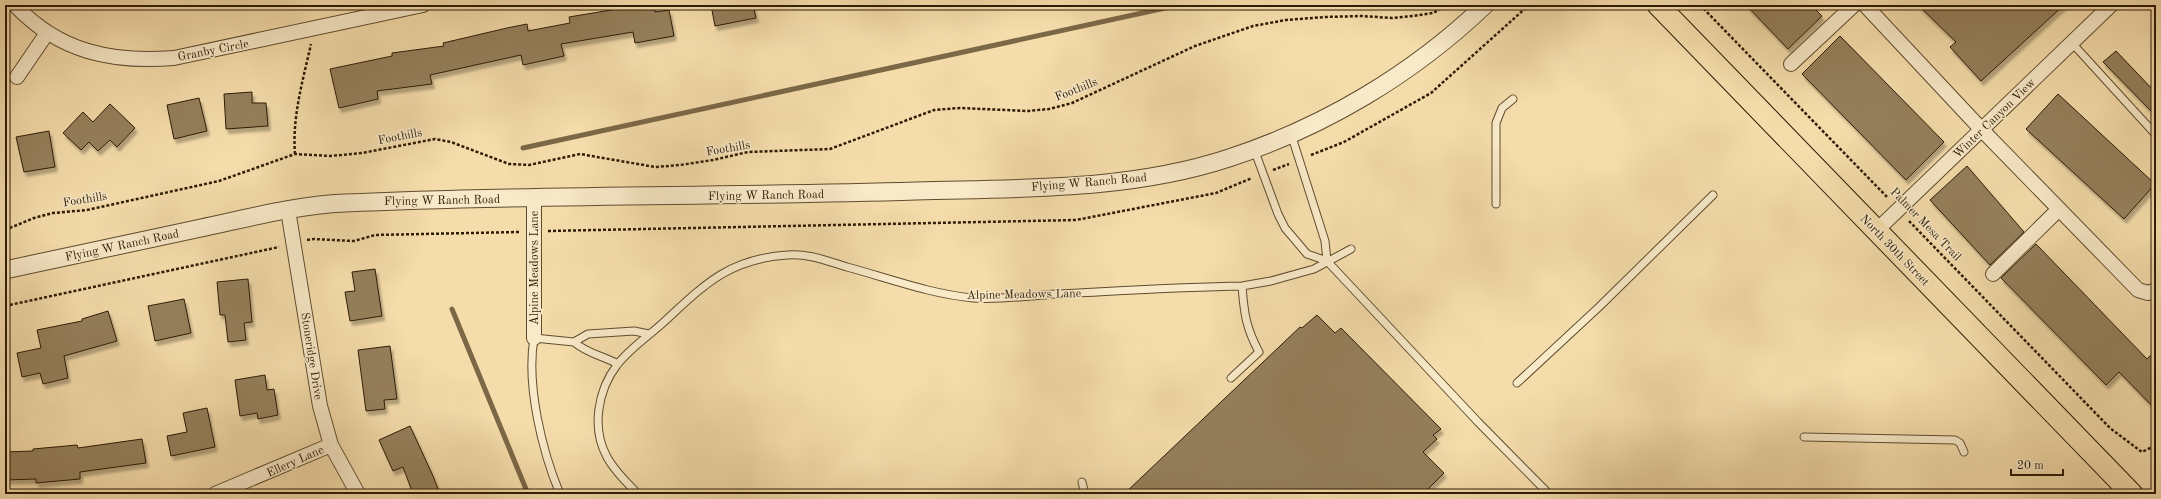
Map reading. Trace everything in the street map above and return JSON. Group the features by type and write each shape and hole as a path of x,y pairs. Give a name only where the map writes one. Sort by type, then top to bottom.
{"main road":[{"name":"North 30th Street","path":"1658,5 2132,494"}],"street":[{"name":"Granby Circle","path":"15,5 47,33 70,45 100,55 125,59 149,60 174,58 313,30 423,5"},
{"name":"Flying W Ranch Road","path":"5,270 288,210 341,203 534,198 838,194 1058,187 1119,182 1178,172 1229,158 1291,134 1322,120 1368,95 1422,59 1465,24 1485,5"},
{"path":"1792,64 1854,5"},
{"path":"1865,5 1981,130 2138,290 2148,292 2156,290"},
{"name":"Winter Canyon View","path":"1876,231 2112,5"},
{"path":"17,77 47,33"},
{"name":"Alpine Meadows Lane","path":"534,198 534,338"},
{"path":"1993,274 2059,209"},
{"name":"Stoneridge Drive","path":"288,210 320,406 331,445 358,494"},
{"name":"Ellery Lane","path":"215,494 331,445"}],"lane":[{"path":"2072,43 2156,135"},
{"path":"1496,204 1496,123 1502,108 1512,98"},
{"path":"1291,134 1326,241 1328,262"},
{"path":"1254,148 1278,214 1285,228 1307,254 1328,262 1478,422 1550,494"},
{"path":"1517,383 1594,312 1713,195"},
{"name":"Alpine Meadows Lane","path":"560,494 551,473 540,430 532,367 534,338 574,342 584,350 599,354 618,364 649,334 714,277 738,266 757,260 789,255 813,257 930,290 975,298 1242,286 1278,279 1314,269 1350,249"},
{"path":"1231,378 1259,352 1249,332 1244,316 1242,286"},
{"path":"574,342 588,334 634,331 649,334"},
{"path":"618,364 605,384 599,402 599,423 606,455 618,474 635,491"},
{"path":"1804,436 1955,440 1960,443 1964,452"},
{"path":"1082,482 1085,494"}],"path":[{"name":"Foothills","path":"5,230 34,218 53,213 87,210 219,181 295,154 330,156 362,153 435,139 451,142 509,164 529,165 580,154 655,167 707,161 748,152 830,149 934,110 960,108 1028,111 1049,110 1072,102 1195,46 1253,26 1286,20 1325,17 1362,16 1392,18 1413,16 1433,13 1447,5"},
{"name":"Palmer Mesa Trail","path":"1700,5 2110,428 2142,452 2156,445"},
{"path":"295,154 294,139 297,113 313,30"}],"building":[{"path":"629,5 654,5 655,12 669,10 674,36 635,43 633,32 561,44 564,56 523,65 521,55 430,75 432,84 377,91 378,99 339,108 330,69 392,56 392,53 444,46 443,43 527,24 528,31 570,23 569,17 629,7"},
{"path":"711,5 753,5 756,18 715,26"},
{"path":"1746,5 1811,5 1822,16 1788,49"},
{"path":"1918,5 2064,5 1981,81 1950,47 1956,42"},
{"path":"1840,36 1944,142 1906,180 1802,74"},
{"path":"2116,51 2156,93 2156,116 2103,62"},
{"path":"252,92 252,103 266,103 268,126 226,129 224,94"},
{"path":"2058,94 2155,184 2124,219 2026,129"},
{"path":"199,98 207,131 174,139 167,105"},
{"path":"110,104 135,128 117,147 110,140 98,151 89,142 81,150 63,133 83,112 93,122"},
{"path":"49,131 55,167 24,172 16,137"},
{"path":"1967,166 2024,232 1990,265 1930,200"},
{"path":"2036,244 2147,359 2156,350 2156,410 2119,372 2106,385 2001,278"},
{"path":"375,269 382,316 350,321 345,292 355,291 352,272"},
{"path":"248,279 252,322 244,323 246,340 228,342 225,315 220,315 217,282"},
{"path":"184,299 191,333 155,341 148,306"},
{"path":"108,311 117,341 64,356 68,378 43,384 40,373 22,377 17,353 41,348 37,330 82,321 82,319"},
{"path":"1317,315 1335,333 1341,328 1441,429 1433,435 1437,439 1423,452 1444,473 1423,494 1124,494 1300,327 1302,328"},
{"path":"390,346 397,399 384,400 385,409 366,411 358,350"},
{"path":"265,375 267,390 274,389 278,415 258,419 257,413 240,416 235,380"},
{"path":"207,408 215,447 171,456 167,436 187,432 183,413"},
{"path":"410,426 440,494 413,494 403,467 393,471 379,440"},
{"path":"142,439 146,463 80,472 80,479 36,483 36,479 5,480 5,452 33,451 33,449 77,445 78,448"}],"waterway":[{"path":"523,148 1179,5"},
{"path":"452,309 528,494"}]}
